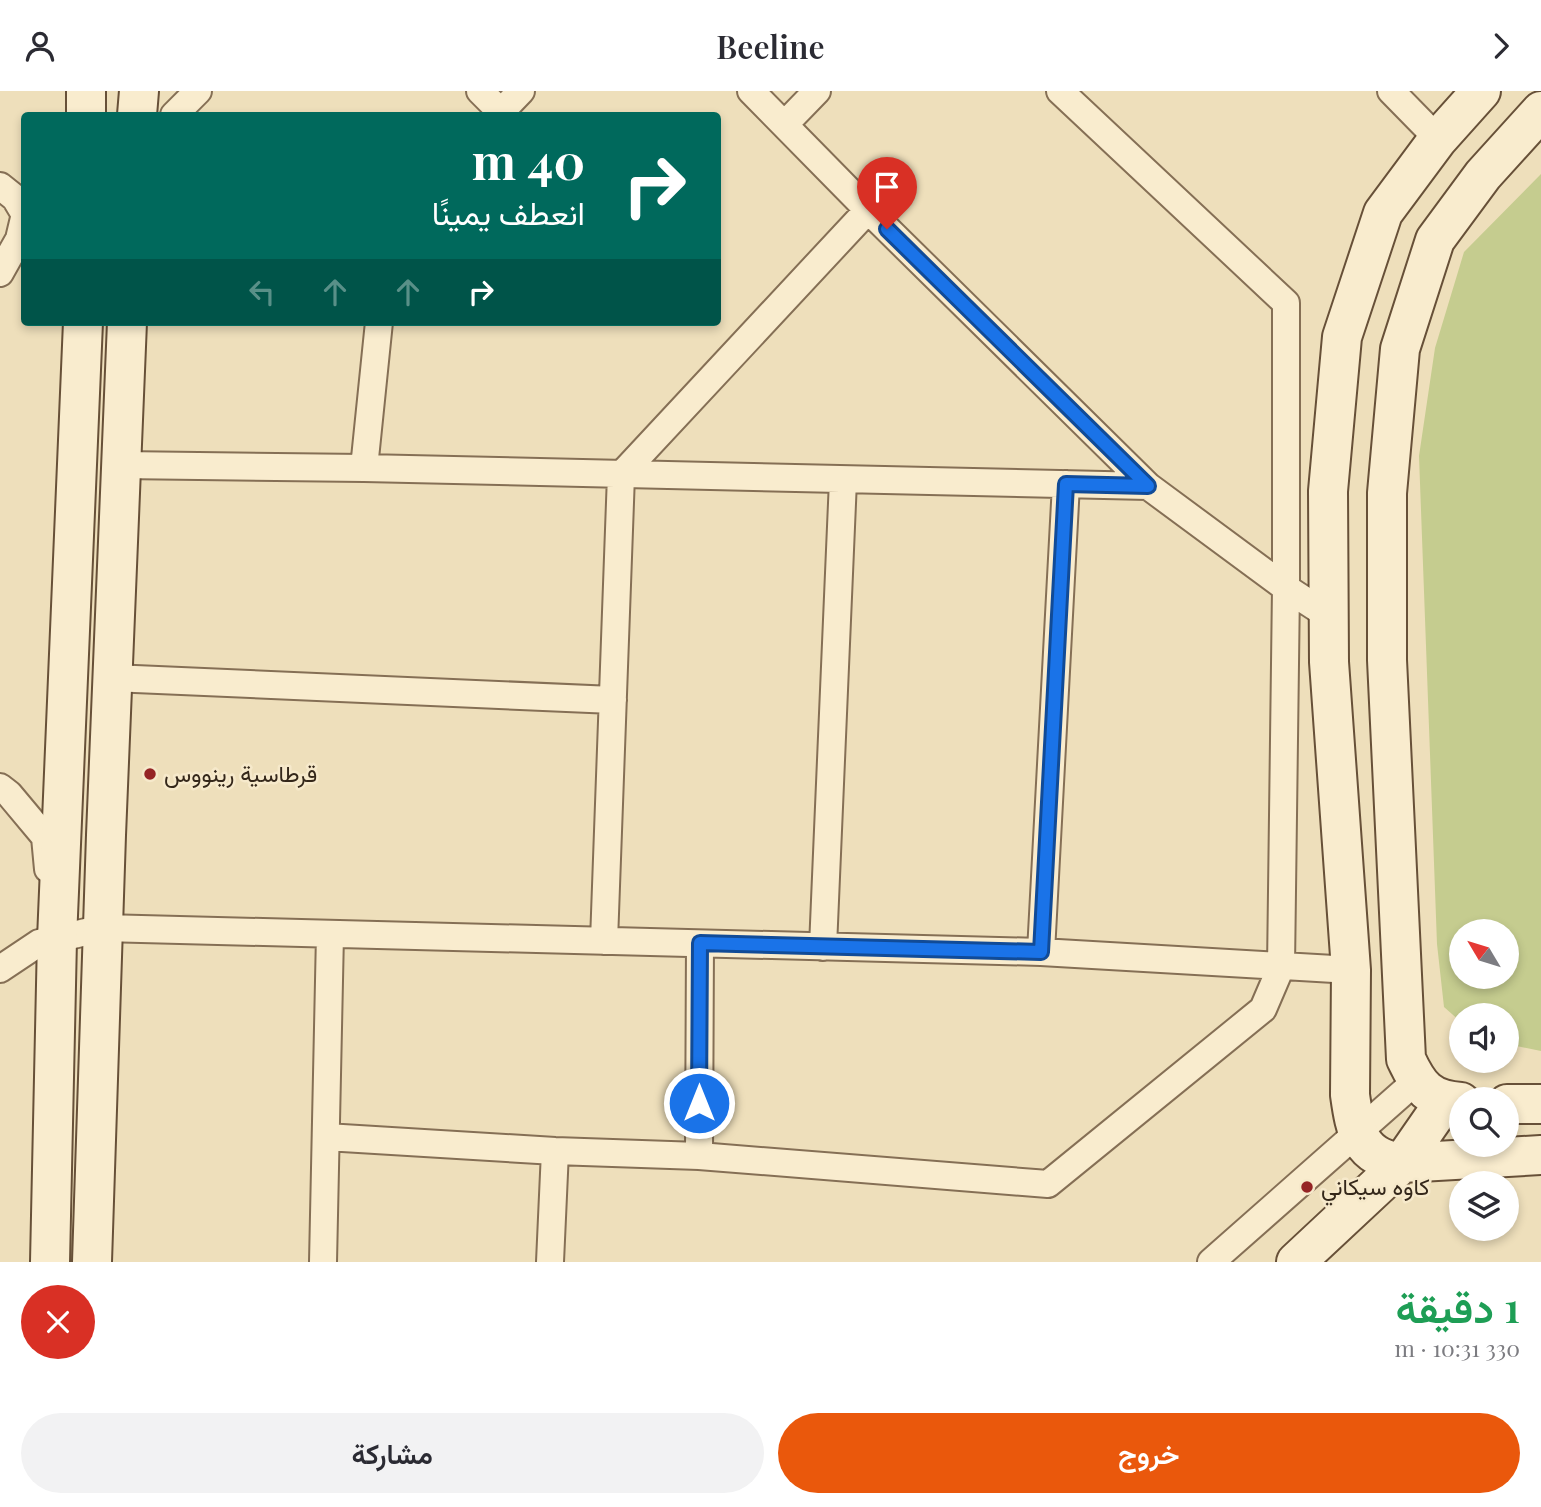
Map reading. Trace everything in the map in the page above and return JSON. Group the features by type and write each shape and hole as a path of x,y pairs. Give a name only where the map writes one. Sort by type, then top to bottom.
{"main road":[{"path":"86,91 86,112"},
{"path":"137,112 139,91"},
{"path":"1480,91 1438,139 1383,213 1342,337 1328,491 1329,662 1351,970 1349,1076 1353,1114 1362,1142 1377,1156 1389,1161 1402,1163 1541,1155"},
{"path":"1296,1262 1402,1163 1441,1095 1406,1059 1387,660 1387,493 1399,349 1435,240 1483,175 1541,111"},
{"path":"50,1262 48,941 83,326"},
{"path":"92,1262 127,326"},
{"path":"1519,1104 1541,1104"}],"street":[{"path":"177,112 198,91"},
{"path":"480,91 497,112"},
{"path":"501,112 521,91"},
{"path":"751,91 1148,486 1286,588 1329,616"},
{"path":"785,124 817,91"},
{"path":"326,1136 555,1151 699,1156 1048,1184 1263,1009 1281,967 1286,588 1286,303 1060,91"},
{"path":"1391,91 1438,139"},
{"path":"0,186 15,198 21,210"},
{"path":"604,941 621,475 868,210"},
{"path":"0,273 19,239 21,230"},
{"path":"364,468 379,326"},
{"path":"121,465 1148,486"},
{"path":"823,947 843,479"},
{"path":"1041,952 1066,484"},
{"path":"112,678 613,700"},
{"path":"0,787 46,837 49,880 48,941"},
{"path":"0,969 48,941 103,928 1041,952 1351,970"},
{"path":"323,1262 330,934"},
{"path":"699,1156 700,943"},
{"path":"1212,1262 1358,1133 1441,1095"},
{"path":"550,1262 555,1151"},
{"path":"50,1262 94,1216"}],"green space":[{"path":"1541,174 1541,1051 1519,1046 1519,1003 1449,1003 1449,1011 1444,1007 1437,944 1419,456 1435,348 1464,252"}],"place":[{"name":"قرطاسية رينووس","path":"150,774"},
{"name":"كاوه سيكاني","path":"1307,1187"}],"route":[{"path":"699,1103 700,943 1041,952 1066,484 1148,486 887,229"}]}
